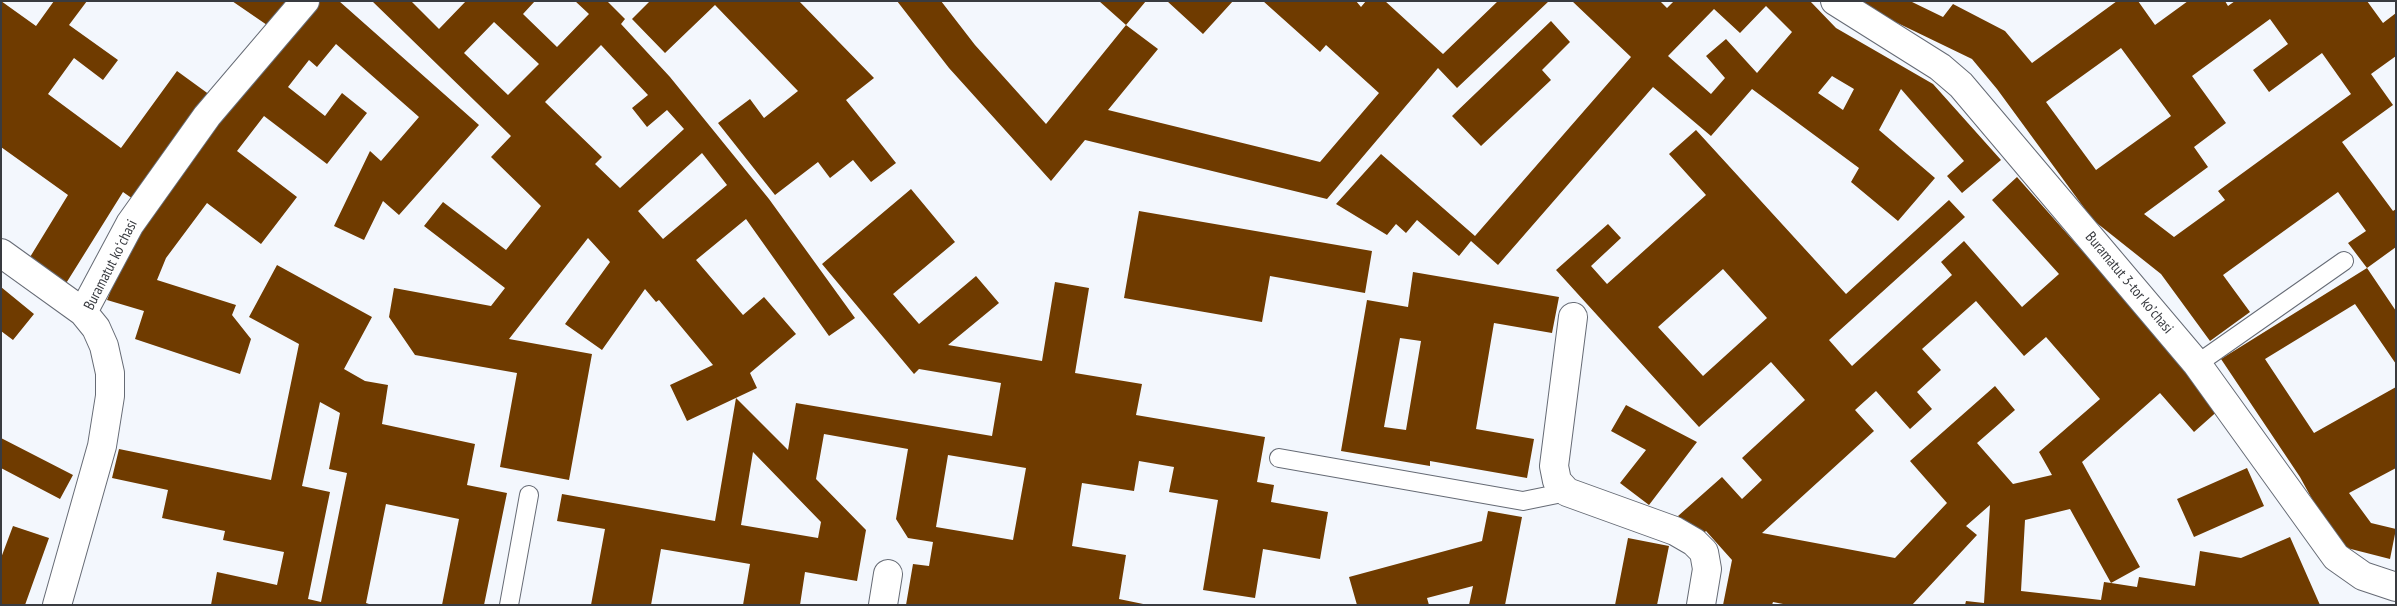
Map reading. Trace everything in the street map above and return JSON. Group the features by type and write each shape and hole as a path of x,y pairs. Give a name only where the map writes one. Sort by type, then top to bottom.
{"street":[{"name":"Buramatut koʻchasi","path":"57,605 102,446 110,396 110,373 104,346 96,328 83,312 130,224 207,116 305,1"},
{"name":"Buramatut 3-tor koʼchasi","path":"1835,1 1940,67 1961,85 2197,364 2336,557 2363,576 2396,587"},
{"path":"1,253 83,312"},
{"path":"1573,318 1554,466 1557,481 1567,492 1675,531 1694,542 1704,552 1707,569 1701,605"},
{"path":"883,605 888,574"}],"lane":[{"path":"2197,364 2344,261"},
{"path":"1278,458 1524,501 1567,492"},
{"path":"510,605 528,495"}],"building":[{"path":"1,1 36,26 54,1 87,1 69,25 118,60 103,80 74,58 48,94 121,148 177,71 210,95 133,199 123,192 65,285 27,262 68,195 1,147"},
{"path":"232,1 288,1 267,25"},
{"path":"317,1 339,1 479,125 399,215 383,201 364,240 334,226 370,151 381,161 419,117 336,44 317,67 309,60 288,87 325,116 342,93 367,113 327,164 264,116 237,151 297,197 261,244 207,203 166,258 157,280 236,305 232,315 251,339 240,374 135,339 144,311 107,300 134,233 212,131"},
{"path":"372,1 411,1 439,29 466,1 535,1 523,14 557,47 589,14 575,1 607,1 625,19 621,24 670,77 769,199 855,318 829,336 746,219 696,260 743,315 764,297 796,334 750,373 757,388 687,421 670,385 713,365 659,300 656,302 645,289 602,350 565,324 610,262 588,238 509,339 592,354 569,480 500,467 517,373 415,355 389,317 394,288 491,306 505,288 424,226 443,202 506,250 541,206 491,157 511,136","holes":["494,22 539,64 508,95 464,53","601,45 648,95 632,108 647,127 667,110 684,129 620,188 595,164 602,157 545,102","702,153 727,185 663,239 638,211"]},
{"path":"650,1 799,1 874,78 846,100 896,163 871,182 853,160 830,178 818,162 775,195 718,123 750,99 764,118 798,91 715,5 665,53 632,19"},
{"path":"897,1 941,1 975,45 1046,124 1126,25 1158,49 1108,110 1320,162 1379,93 1326,45 1320,52 1263,1 1356,1 1361,7 1366,1 1385,1 1443,54 1498,1 1549,1 1457,88 1438,68 1327,199 1085,140 1051,181 949,68"},
{"path":"1099,1 1146,1 1126,25"},
{"path":"1167,1 1233,1 1203,34"},
{"path":"1572,1 1660,1 1667,8 1674,1 1810,1 1836,28 1933,84 2001,160 1962,193 1947,176 1964,161 1901,89 1879,130 1935,178 1898,221 1851,182 1859,168 1752,89 1711,136 1653,87 1498,265 1471,241 1459,256 1417,220 1406,233 1396,224 1387,235 1336,204 1381,154 1475,236 1631,57","holes":["1766,6 1792,32 1757,73 1726,39 1706,56 1725,78 1711,94 1668,56 1714,9 1740,33","1832,76 1854,89 1843,110 1818,93"]},
{"path":"1852,1 1910,1 1943,17 1953,4 2005,31 2032,63 2117,1 2138,1 2155,25 2188,1 2225,1 2228,6 2235,1 2367,1 2383,23 2396,13 2396,56 2371,74 2393,105 2342,142 2393,211 2396,209 2396,247 2367,268 2348,243 2366,231 2338,192 2223,275 2250,312 2210,341 2161,274 2093,220 1997,89 1972,59","holes":["2270,19 2288,44 2253,70 2269,92 2322,53 2351,94 2218,191 2225,200 2174,237 2144,214 2208,167 2194,147 2226,123 2192,76","2121,48 2171,116 2096,170 2046,102"]},
{"path":"1551,21 1570,42 1542,70 1551,80 1481,146 1452,116"},
{"path":"1696,130 1846,294 1949,200 1965,217 1829,340 1852,366 1952,275 1941,262 1964,241 2022,307 2059,274 1992,200 2017,177 2221,408 2194,432 2160,393 2082,462 2140,567 2111,583 2137,587 2139,577 2195,586 2200,551 2241,558 2290,537 2320,605 1965,605 1966,601 1984,603 1990,505 1966,526 1977,535 1912,605 1788,605 1773,602 1772,605 1723,605 1732,560 1706,531 1698,538 1678,516 1722,477 1742,499 1762,480 1742,458 1805,400 1771,362 1699,427 1556,270 1608,224 1621,238 1591,266 1607,284 1706,195 1669,154","holes":["1723,269 1767,318 1703,376 1658,327","1976,301 2024,356 2046,337 2100,399 2039,452 2052,475 2013,484 1977,443 2015,410 1995,386 1910,461 1947,503 1895,558 1762,533 1874,431 1855,410 1876,391 1910,429 1932,409 1917,392 1941,370 1922,349","2070,509 2111,583 2104,582 2101,600 2021,591 2025,520"]},
{"path":"911,189 955,242 893,294 919,324 976,276 999,303 948,345 1042,361 1055,282 1089,288 1075,373 1142,384 1136,415 1265,437 1257,482 1274,485 1271,502 1328,512 1320,559 1263,549 1255,598 1203,590 1218,500 1169,492 1174,467 1139,461 1134,491 1082,483 1072,546 1126,555 1119,599 1148,605 906,605 913,564 929,566 933,542 908,538 896,519 908,449 824,434 816,479 866,530 857,581 805,572 800,605 743,605 750,564 661,549 651,605 591,605 605,529 557,521 562,494 715,521 736,398 788,450 796,403 992,436 1001,383 919,369 914,374 822,264","holes":["753,452 821,522 818,538 741,525","948,455 1026,468 1013,540 936,527"]},
{"path":"1139,211 1372,251 1365,293 1270,276 1262,322 1124,298"},
{"path":"277,265 372,317 344,369 365,381 388,385 382,424 475,444 467,485 507,493 484,605 442,605 459,519 386,504 366,603 372,605 211,605 217,572 277,585 284,552 223,540 225,531 162,518 168,490 112,478 119,449 271,480 299,344 249,317","holes":["320,402 340,413 329,469 347,473 321,602 308,599 330,492 302,486"]},
{"path":"2367,268 2396,311 2396,364 2355,304 2265,359 2314,433 2396,387 2396,468 2349,493 2371,523 2396,529 2390,559 2347,548 2318,510 2300,477 2221,359"},
{"path":"1413,272 1559,297 1552,333 1494,323 1476,429 1534,439 1527,478 1430,461 1430,466 1341,451 1367,300 1408,307","holes":["1400,338 1421,341 1406,430 1384,427"]},
{"path":"1,287 34,314 13,340 1,331"},
{"path":"1626,405 1697,442 1649,505 1620,483 1646,450 1611,431"},
{"path":"1,438 73,475 60,499 1,468"},
{"path":"2247,468 2264,506 2194,537 2177,499"},
{"path":"1488,511 1522,517 1505,605 1469,605 1473,586 1427,598 1429,605 1357,605 1349,577 1482,541"},
{"path":"13,526 49,538 25,605 1,605 1,558"},
{"path":"1628,538 1669,546 1657,605 1615,605"}]}
